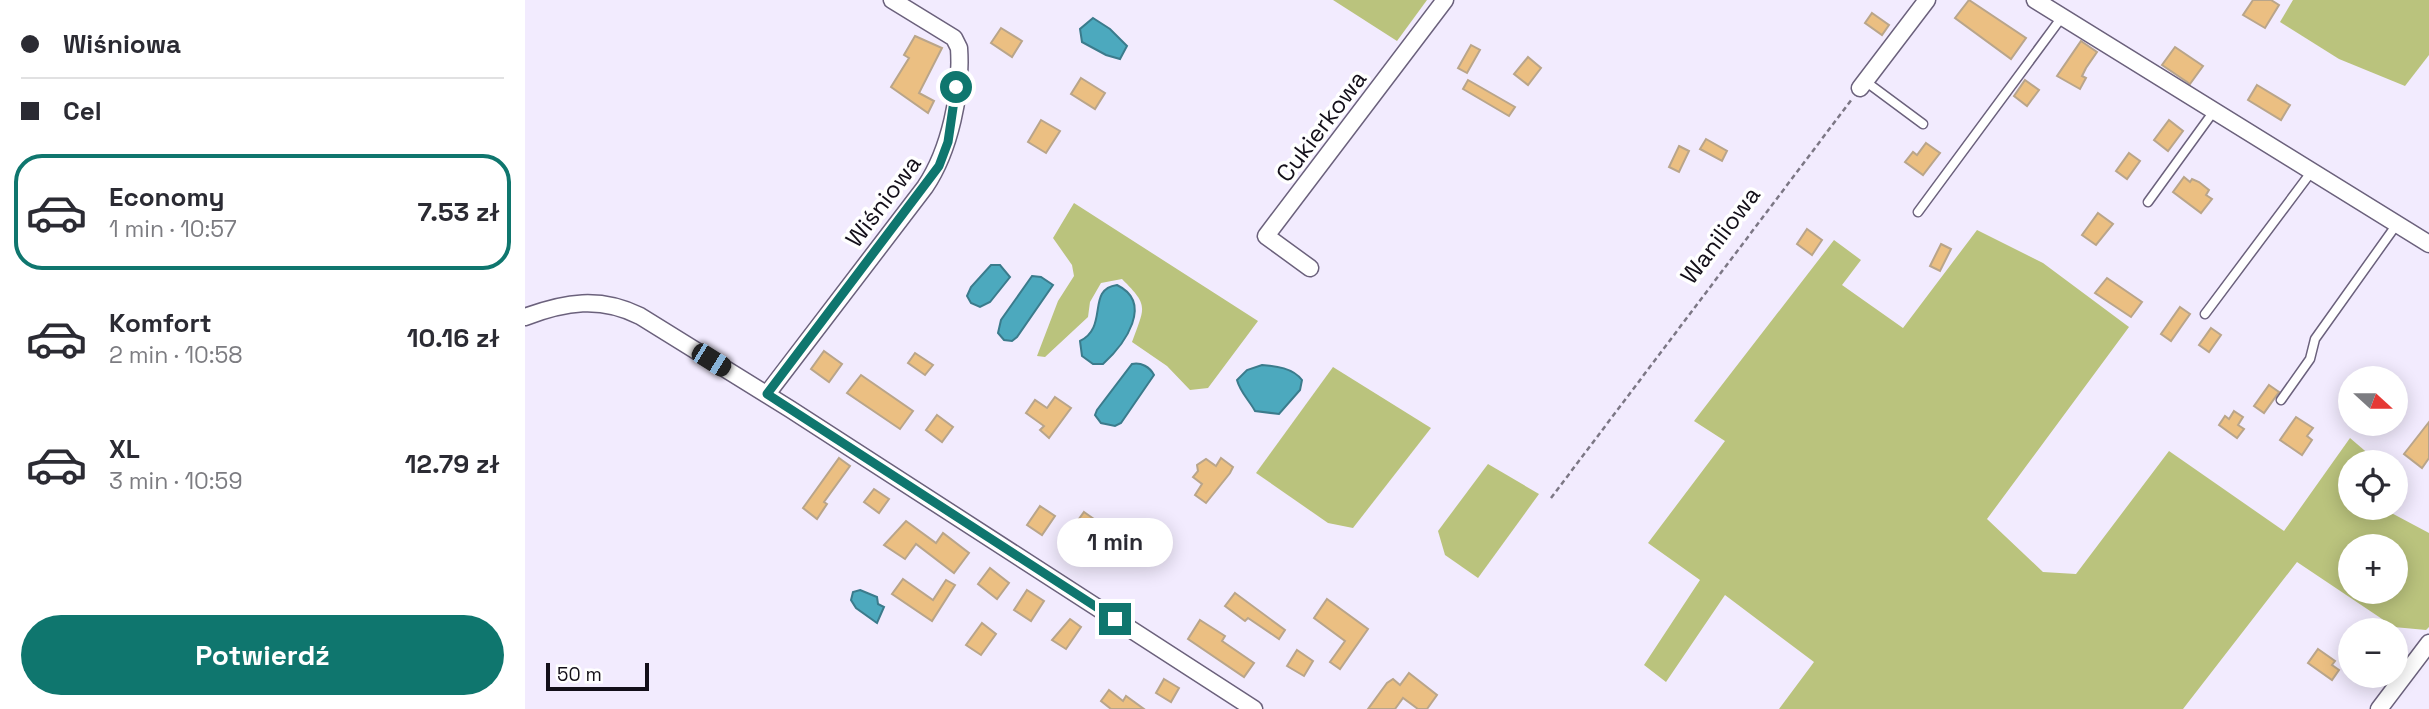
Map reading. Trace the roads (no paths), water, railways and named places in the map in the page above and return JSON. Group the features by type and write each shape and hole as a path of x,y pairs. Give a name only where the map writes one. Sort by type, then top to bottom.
{"street":[{"name":"Wiśniowa","path":"767,394 925,187 939,166 948,142 959,48 954,38 892,0"},
{"name":"Cukierkowa","path":"1310,268 1266,236 1445,0"},
{"path":"1862,84 1927,0"},
{"path":"2035,0 2429,244"},
{"path":"525,317 564,304 581,302 599,302 628,310 767,394 1254,709"},
{"path":"2379,709 2429,643"}],"lane":[{"path":"1919,212 2062,17"},
{"path":"1862,84 1923,124"},
{"path":"2148,202 2214,111"},
{"path":"2205,314 2312,171"},
{"path":"2281,400 2310,359 2315,339 2397,225"}],"water":[{"path":"1093,18 1110,29 1127,46 1120,59 1082,42 1080,29"},
{"path":"991,265 1000,265 1010,277 990,302 980,307 971,303 967,296 971,287"},
{"path":"1032,276 1041,277 1053,285 1017,337 1012,341 1004,340 998,333 1001,320"},
{"path":"1117,285 1128,293 1134,302 1132,324 1111,356 1103,364 1093,364 1082,356 1080,341 1089,335 1094,327 1102,293"},
{"path":"1132,364 1145,366 1154,375 1121,423 1115,426 1101,423 1095,415 1097,410"},
{"path":"1262,365 1289,370 1302,380 1300,390 1279,414 1255,411 1238,384 1237,380 1247,370"},
{"path":"860,590 877,597 878,604 884,607 877,623 856,608 851,600 853,592"}]}
